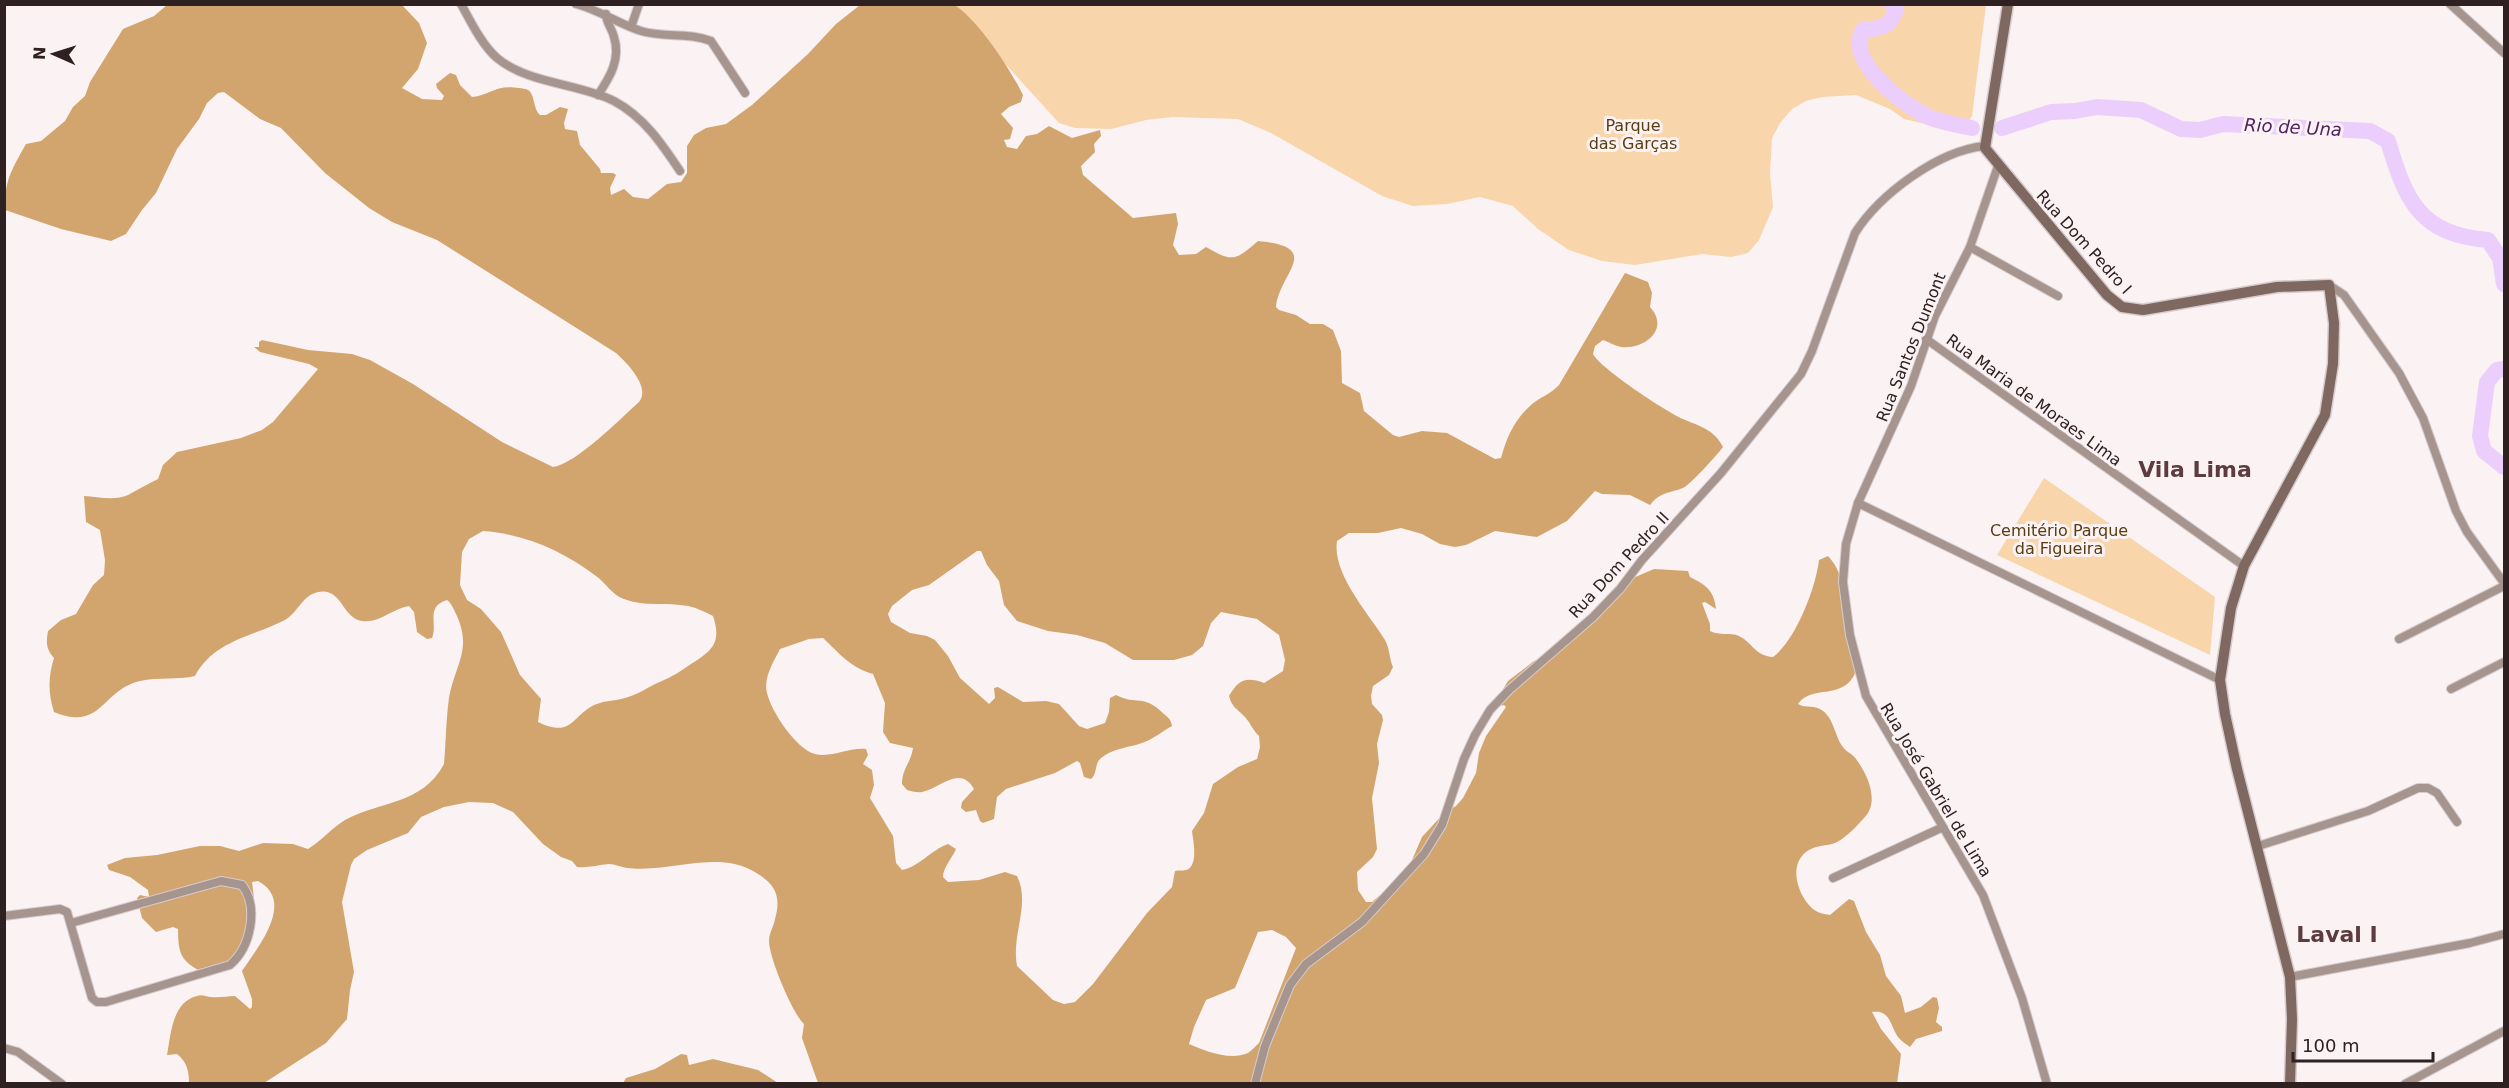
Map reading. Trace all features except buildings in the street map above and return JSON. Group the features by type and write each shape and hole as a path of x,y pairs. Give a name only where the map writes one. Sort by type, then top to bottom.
{"street":[{"path":"461,4 484,42 498,59 542,80 581,88 614,101 645,124 680,171"},
{"path":"576,4 606,14 631,27 658,35 694,37 711,41 745,93"},
{"path":"631,27 639,4"},
{"path":"1984,146 2008,4"},
{"path":"2450,4 2505,53"},
{"path":"598,95 611,76 616,62 615,37 606,21 606,14"},
{"name":"Rua Dom Pedro I","path":"1984,146 1998,166 2107,295 2122,307 2143,310 2277,287 2329,285"},
{"name":"Rua Dom Pedro II","path":"1255,1083 1265,1046 1290,985 1306,964 1362,922 1424,854 1442,825 1464,759 1490,710 1509,690 1593,617 1620,589 1642,560 1721,473 1801,374 1812,351 1855,233 1863,220 1894,190 1924,170 1970,147 1984,146"},
{"name":"Rua Santos Dumont","path":"1858,503 1902,406 1926,339 1957,270 1970,247 1998,166"},
{"path":"1970,247 2058,296"},
{"path":"2290,1083 2292,1019 2290,977 2237,769 2220,680 2231,608 2244,566 2314,440 2325,415 2332,374 2334,333 2333,303 2329,285"},
{"path":"2329,285 2344,295 2399,373 2423,418 2456,511 2482,555 2505,584 2399,639"},
{"name":"Rua Maria de Moraes Lima","path":"1926,339 2244,566"},
{"path":"1858,503 2220,680"},
{"name":"Rua José Gabriel de Lima","path":"1858,503 1846,544 1843,582 1850,635 1866,696 1941,828 1983,895 2022,998 2048,1083"},
{"path":"2451,689 2505,662"},
{"path":"2258,846 2368,811 2418,788 2428,788 2437,793 2457,822"},
{"path":"1833,878 1941,828"},
{"path":"4,916 60,909 67,912 92,998 97,1002 106,1002 230,965 239,957 247,935 251,915 249,895 242,885 232,881 209,884 71,923"},
{"path":"2290,977 2470,943 2505,934"},
{"path":"2405,1083 2505,1031"},
{"path":"4,1048 18,1052 62,1083"}],"green space":[{"name":"Parque das Garças","path":"939,5 1986,5 1972,116 1960,132 1904,119 1890,109 1856,95 1822,97 1806,101 1792,109 1780,123 1772,138 1770,173 1773,207 1759,240 1748,253 1731,257 1702,254 1635,265 1602,261 1569,250 1538,229 1513,206 1480,197 1447,204 1413,206 1382,196 1271,133 1238,119 1172,117 1146,120 1111,129 1075,128 1059,123 1000,58"},
{"name":"Cemitério Parque da Figueira","path":"2044,478 2215,597 2210,655 1997,555"}],"shaded area":[{"path":"953,4 962,11 993,45 1023,95 1021,102 1009,107 1001,114 1013,128 1010,139 1004,140 1007,147 1017,149 1026,136 1037,134 1049,126 1072,138 1100,130 1101,136 1094,144 1095,152 1081,166 1083,175 1133,218 1176,213 1178,224 1173,245 1179,255 1196,254 1206,247 1222,255 1234,257 1258,241 1278,244 1290,249 1294,256 1293,264 1276,307 1310,324 1323,324 1333,330 1341,351 1342,383 1360,393 1364,411 1393,435 1399,437 1422,431 1447,433 1495,459 1501,458 1509,436 1520,417 1531,405 1559,385 1625,273 1648,282 1652,293 1650,307 1656,315 1657,323 1652,337 1629,347 1603,340 1595,346 1593,354 1598,361 1634,389 1674,415 1706,429 1719,441 1723,447 1686,486 1661,495 1650,505 1630,495 1602,494 1595,491 1567,521 1537,537 1495,531 1466,545 1455,547 1440,544 1422,534 1401,528 1378,533 1349,533 1337,541 1340,567 1361,606 1385,640 1393,667 1389,675 1373,686 1371,696 1372,704 1382,715 1383,720 1377,744 1379,763 1372,798 1377,849 1373,857 1357,872 1358,890 1366,902 1372,902 1399,879 1412,860 1422,837 1445,812 1456,806 1463,798 1476,773 1479,753 1486,736 1506,707 1504,705 1492,708 1508,681 1534,661 1563,649 1572,636 1626,581 1654,569 1688,571 1690,577 1705,586 1713,597 1716,609 1705,602 1702,603 1710,624 1710,631 1739,636 1758,652 1773,657 1797,626 1814,584 1819,560 1828,556 1839,573 1843,617 1857,667 1851,680 1845,685 1838,689 1809,695 1798,704 1820,709 1827,714 1840,743 1855,757 1865,773 1872,797 1869,812 1845,837 1832,844 1815,847 1806,852 1797,865 1797,881 1803,897 1813,909 1819,912 1830,915 1849,899 1854,901 1866,932 1880,955 1886,976 1901,996 1905,1013 1921,1007 1933,997 1937,998 1939,1008 1936,1022 1942,1027 1942,1031 1916,1039 1910,1047 1898,1037 1886,1015 1872,1012 1881,1029 1901,1054 1897,1084 818,1083 802,1038 804,1024 788,997 770,949 769,938 777,910 777,896 766,880 742,866 717,862 644,869 627,868 614,864 577,867 572,861 561,857 543,844 513,812 493,803 469,802 444,807 421,817 408,833 367,850 354,859 342,902 354,972 347,1019 326,1043 264,1083 189,1083 188,1071 183,1060 177,1054 167,1055 174,1020 182,1005 189,999 201,995 235,996 250,1009 252,1007 252,999 242,971 257,950 270,924 274,912 274,900 269,890 258,881 252,882 256,915 250,936 224,969 206,974 192,966 183,957 179,946 178,929 173,927 156,932 142,918 137,898 140,895 149,897 148,890 130,877 109,870 107,865 125,858 157,855 200,846 220,846 239,851 263,843 293,844 308,849 345,820 412,795 435,777 444,764 449,698 461,657 463,639 457,616 447,600 436,607 432,638 427,639 417,632 414,612 409,606 374,620 362,621 355,619 332,594 318,592 307,597 283,621 223,647 203,664 195,676 140,681 117,692 92,713 82,717 70,717 54,712 50,685 54,658 47,646 48,631 61,620 76,614 93,585 104,575 105,560 100,530 86,522 84,496 123,497 158,479 163,465 177,452 241,438 262,430 273,422 318,369 309,364 260,352 254,347 259,347 259,342 262,340 308,350 352,354 370,360 413,384 502,442 553,467 573,458 598,440 639,402 642,389 636,376 616,353 437,240 392,222 369,208 325,173 281,128 260,119 224,92 218,93 207,103 199,119 177,149 156,193 126,234 111,241 61,229 5,210 10,176 26,144 41,141 65,121 73,107 85,96 90,82 123,29 154,16 167,5 402,5 419,23 427,43 418,69 402,88 422,99 442,100 444,96 436,84 450,73 456,75 460,85 472,97 504,87 527,90 532,95 540,115 546,115 560,107 568,109 564,123 565,129 577,131 580,145 601,173 616,175 610,188 611,195 624,189 633,197 648,199 667,184 681,182 687,173 687,146 694,135 706,128 726,124 752,105 808,54 836,24 860,5","holes":["483,531 514,536 543,545 583,567 624,599 639,603 688,606 713,616 716,640 705,655 675,674 632,696 594,705 565,727 558,728 538,722 541,699 520,675 501,632 481,609 467,600 460,585 462,552 469,539","977,551 981,551 987,565 999,581 1004,605 1017,621 1048,631 1077,635 1105,643 1133,660 1174,660 1192,655 1203,646 1211,623 1221,612 1257,619 1279,635 1285,660 1283,671 1264,683 1252,680 1243,681 1229,696 1233,705 1259,736 1260,747 1257,759 1238,767 1213,784 1204,813 1192,831 1194,858 1190,868 1175,871 1172,887 1147,913 1093,984 1075,1002 1064,1004 1053,1000 1017,966 1016,943 1022,909 1021,887 1017,876 1005,872 979,880 948,882 943,874 956,849 948,844 914,866 902,870 896,863 893,836 870,798 874,785 872,770 863,764 868,755 866,749 821,755 808,751 785,728 769,701 766,681 780,649 809,639 823,638 852,664 873,674 885,703 883,732 890,743 913,748 902,778 902,784 907,790 922,792 949,780 962,778 974,789 962,802 961,808 966,812 976,810 983,823 994,819 997,797 1006,789 1055,773 1077,761 1080,763 1084,777 1091,779 1095,774 1097,763 1106,755 1146,742 1172,726 1168,718 1151,704 1116,695 1110,698 1105,723 1087,729 1079,726 1059,704 1046,701 1023,702 998,687 994,688 995,698 989,704 960,678 948,656 935,640 910,633 891,622 888,614 892,606 912,590 929,585","1272,930 1286,937 1296,948 1259,1043 1248,1053 1233,1056 1210,1052 1189,1044 1206,1000 1235,988 1258,932"]},
{"path":"681,1054 687,1055 689,1065 713,1059 758,1070 778,1083 623,1083 626,1078 655,1069"}],"waterway":[{"name":"Rio de Una","path":"1892,4 1896,9 1888,23 1874,29 1863,30 1859,42 1862,55 1870,69 1894,94 1920,113 1936,120 1972,128"},
{"name":"Rio de Una","path":"2002,128 2051,112 2097,107 2141,110 2181,129 2200,130 2223,124 2370,131 2388,141 2402,181 2419,211 2446,231 2465,237 2488,240 2500,258 2504,284"},
{"name":"Rio de Una","path":"2504,369 2497,370 2487,382 2480,436 2484,451 2504,467"}],"district":[{"name":"Vila Lima","path":"2195,469"},
{"name":"Laval I","path":"2337,934"}]}
